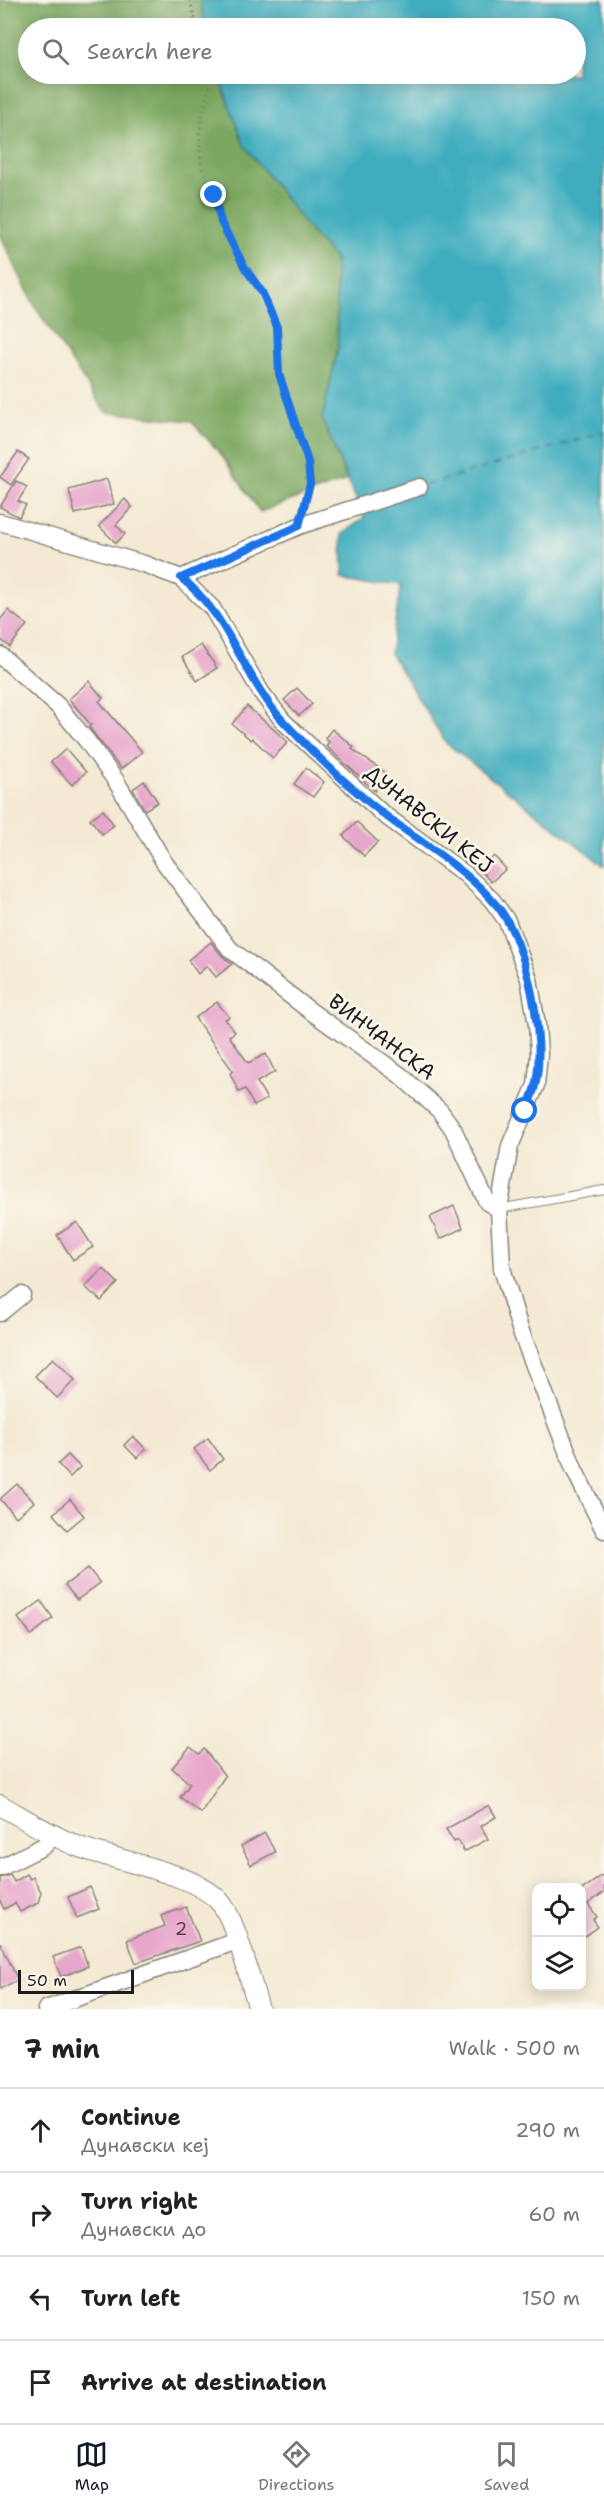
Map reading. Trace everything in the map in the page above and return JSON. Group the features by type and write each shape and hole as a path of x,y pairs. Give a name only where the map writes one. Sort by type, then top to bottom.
{"street":[{"path":"0,522 153,567 181,578 299,526 419,487"},
{"name":"ДУНАВСКИ КЕЈ","path":"181,578 212,608 261,692 283,721 383,814 465,874 492,900 507,921 529,979 537,1025 538,1054 536,1085 510,1146 499,1209"},
{"name":"ВИНЧАНСКА","path":"0,655 58,706 87,741 116,781 164,862 230,949 309,1010 393,1069 440,1111 453,1129 488,1202 499,1209"},
{"path":"499,1209 502,1268 508,1294 574,1469 604,1530"},
{"path":"0,1313 22,1295"},
{"path":"0,1805 92,1852 203,1888 220,1902 230,1917 259,2009"},
{"path":"0,1868 44,1846 55,1834"},
{"path":"46,2009 237,1941"}],"lane":[{"path":"499,1209 604,1190"}],"path":[{"path":"190,0 194,18"},
{"path":"211,84 203,110 199,135 202,168 214,195 221,222 245,268 262,292 277,327 279,374 308,462 310,484 299,526"}],"green space":[{"path":"0,0 204,0 208,18 18,18 18,84 227,84 335,259 338,348 322,419 347,480 260,512 220,453 191,421 105,412 35,307 0,235"}],"water":[{"path":"200,0 604,0 604,866 446,743 390,653 401,585 343,575 342,534 364,518 322,419 338,348 335,259 311,232 244,145 222,84 586,84 586,18 204,18"}],"building":[{"path":"18,452 29,459 11,485 0,477"},
{"path":"107,479 114,504 75,514 69,490"},
{"path":"16,481 27,487 18,501 26,505 19,517 0,507"},
{"path":"125,499 132,507 116,525 125,534 116,543 99,526"},
{"path":"8,610 27,625 10,647 0,639 0,620"},
{"path":"201,645 217,668 197,681 182,657"},
{"path":"89,681 103,698 99,701 142,752 121,769 89,727 91,725 69,699"},
{"path":"297,688 312,704 299,716 284,700"},
{"path":"247,706 288,742 273,758 252,738 251,740 232,724"},
{"path":"332,729 354,747 352,749 387,774 375,791 326,746 329,742 325,738"},
{"path":"66,749 86,772 72,785 51,762"},
{"path":"306,768 324,782 313,797 294,784"},
{"path":"144,781 158,802 145,810 133,789"},
{"path":"103,810 114,825 102,834 90,819"},
{"path":"357,822 378,842 364,856 343,836"},
{"path":"494,856 506,869 491,882 480,870"},
{"path":"211,942 232,964 216,977 207,966 198,974 188,960"},
{"path":"217,1002 229,1017 225,1019 235,1032 229,1036 248,1063 266,1054 275,1072 257,1082 267,1099 254,1106 245,1089 239,1092 230,1073 233,1071 195,1018"},
{"path":"454,1206 463,1228 440,1239 430,1217"},
{"path":"77,1222 93,1247 73,1260 57,1235"},
{"path":"103,1268 118,1283 101,1301 85,1287"},
{"path":"53,1358 75,1380 57,1398 35,1376"},
{"path":"133,1436 146,1449 137,1458 124,1445"},
{"path":"208,1438 223,1459 210,1470 194,1449"},
{"path":"68,1455 80,1467 70,1477 58,1464"},
{"path":"17,1484 34,1502 16,1517 0,1499"},
{"path":"70,1499 84,1516 67,1530 53,1514"},
{"path":"88,1568 100,1583 77,1600 65,1585"},
{"path":"41,1601 53,1618 31,1635 18,1618"},
{"path":"190,1747 199,1754 204,1749 225,1776 201,1813 180,1797 190,1784 172,1768"},
{"path":"489,1805 496,1817 481,1826 488,1839 464,1852 458,1840 454,1842 446,1829"},
{"path":"265,1833 275,1852 251,1865 241,1846"},
{"path":"27,1874 30,1879 33,1877 41,1892 38,1903 20,1912 15,1903 4,1909 0,1901 0,1878 10,1875 14,1882"},
{"path":"604,1874 604,1892 588,1904 597,1917 593,1920 598,1927 586,1935 586,1887"},
{"path":"90,1887 99,1909 77,1918 68,1897"},
{"path":"186,1907 200,1941 136,1963 127,1940 165,1926 161,1916"},
{"path":"0,1942 18,1980 0,1989"},
{"path":"81,1947 88,1966 61,1977 53,1957"}],"ferry route":[{"path":"426,485 604,432"}],"route":[{"path":"214,195 215,207 221,222 245,268 262,292 277,327 279,374 308,462 310,484 299,526 181,578 191,585 212,608 261,692 283,721 383,814 465,874 500,909 515,939 529,979 537,1025 536,1085 525,1111"}]}
